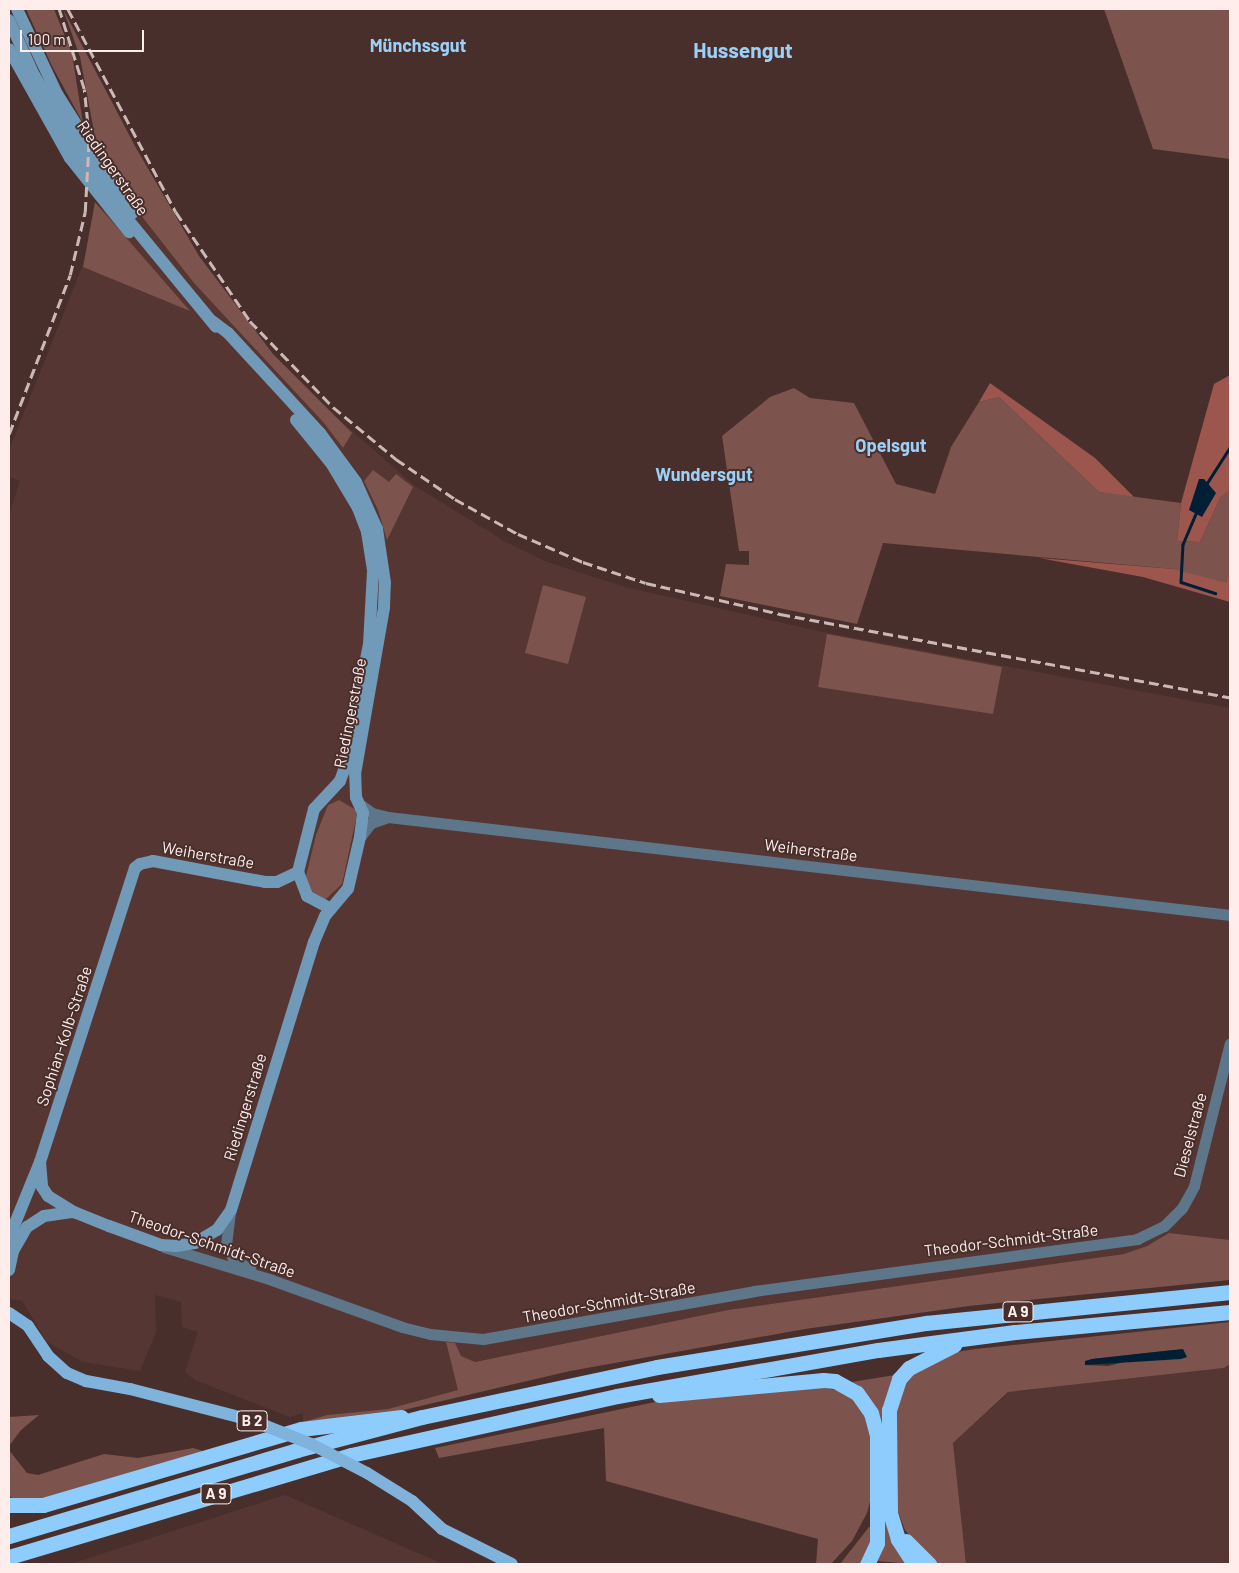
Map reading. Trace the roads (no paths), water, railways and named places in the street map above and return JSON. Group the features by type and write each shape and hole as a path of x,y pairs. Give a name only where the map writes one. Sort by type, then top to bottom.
{"highway":[{"name":"A 9","path":"9,1536 297,1450 422,1417 657,1367 816,1340 980,1317 1230,1292"},
{"name":"A 9","path":"9,1557 351,1455 617,1396 814,1360 974,1337 1230,1312"},
{"path":"914,1564 893,1526 888,1465 892,1394 899,1379 915,1362 974,1337"},
{"path":"617,1396 670,1395 823,1380 848,1386 865,1402 877,1436 878,1543 867,1564"},
{"path":"9,1505 43,1505 301,1429 393,1416 422,1417"},
{"path":"893,1526 929,1564"}],"main road":[{"path":"17,9 57,94 153,250"},
{"name":"Riedingerstraße","path":"9,20 63,126 106,190 212,321 313,438 358,508 367,532 373,571 369,644 344,770 340,781 314,810 298,872"},
{"path":"9,48 42,112 92,189 124,227 153,250"},
{"name":"Riedingerstraße","path":"161,1245 176,1246 201,1240 217,1230 230,1210 314,942 335,905 348,888 360,837 359,801 354,774 384,622 385,583 377,529 356,482 320,433 228,333 212,321"},
{"path":"362,678 368,702"},
{"path":"331,791 342,790 359,801"},
{"name":"Weiherstraße","path":"120,919 140,864 154,861 265,882 277,882 298,872"},
{"path":"298,872 307,896 335,905"},
{"name":"Sophian-Kolb-Straße","path":"9,1238 40,1162 120,919"},
{"name":"Theodor-Schmidt-Straße","path":"40,1162 44,1192 74,1212 161,1245"},
{"path":"9,1270 13,1251 27,1227 44,1216 74,1212"},
{"name":"B 2","path":"9,1313 28,1326 48,1356 67,1373 86,1381 130,1389 251,1420 311,1444 367,1473 412,1502 442,1529 512,1564"}],"street":[{"path":"354,774 366,799 388,817"},
{"name":"Weiherstraße","path":"359,801 372,813 388,817 1230,914"},
{"path":"360,837 371,823 388,817"},
{"name":"Dieselstraße","path":"1164,1226 1182,1208 1194,1186 1230,1043"},
{"path":"230,1210 225,1236 229,1252 240,1264 269,1279"},
{"name":"Theodor-Schmidt-Straße","path":"161,1245 269,1279 402,1327 430,1334 483,1339 754,1292 1107,1245 1143,1237 1164,1226"}],"water":[{"path":"1199,479 1204,479 1216,493 1202,517 1189,510"},
{"path":"1183,1349 1187,1357 1181,1359 1085,1365 1085,1361 1092,1359"}],"waterway":[{"path":"1207,483 1230,447"},
{"path":"1196,514 1183,544 1181,582 1215,593"}],"railway":[{"path":"9,434 70,275 85,212 89,137 84,89 59,9"},
{"path":"68,9 176,212 250,321 333,407 396,459 455,499 518,534 583,562 646,583 780,614 1230,697"}],"district":[{"name":"Münchssgut","path":"418,45"},
{"name":"Hussengut","path":"743,50"},
{"name":"Opelsgut","path":"891,445"},
{"name":"Wundersgut","path":"704,474"}]}
